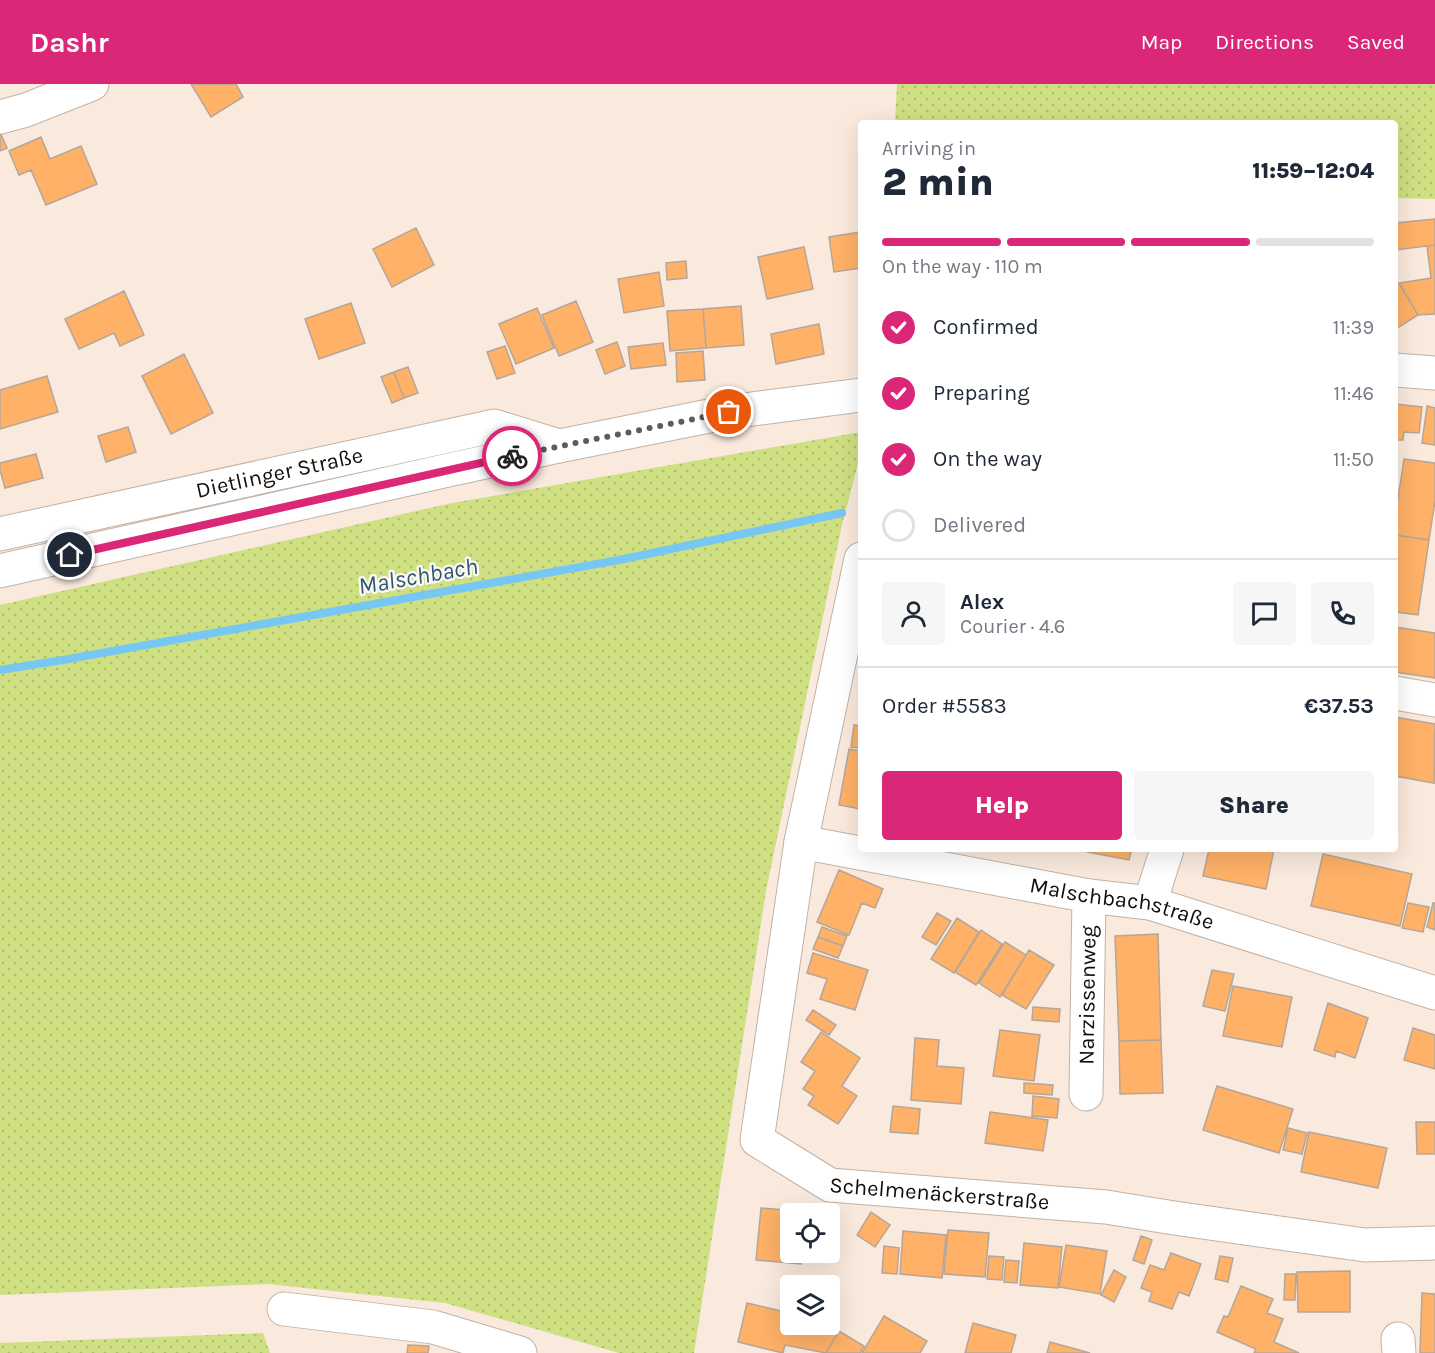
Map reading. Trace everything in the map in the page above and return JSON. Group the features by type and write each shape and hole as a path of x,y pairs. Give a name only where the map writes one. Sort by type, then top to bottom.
{"street":[{"path":"0,117 26,110 92,84"},
{"path":"1398,370 1435,373"},
{"name":"Dietlinger Straße","path":"0,571 559,446 729,412 858,395"},
{"name":"Dietlinger Straße","path":"0,534 494,426 559,446"},
{"name":"Schelmenäckerstraße","path":"858,574 801,842 757,1140 830,1185 1106,1207 1365,1245 1435,1243"},
{"path":"1398,694 1435,700"},
{"name":"Malschbachstraße","path":"801,842 1089,896 1150,903 1435,993"},
{"path":"1150,903 1166,852"},
{"name":"Narzissenweg","path":"1086,1094 1089,896"},
{"path":"284,1309 433,1327 520,1353"}],"green space":[{"path":"897,84 1435,84 1435,199 1398,198 1398,120 895,120"},
{"path":"858,433 858,464 842,525 766,891 694,1353 619,1353 445,1303 268,1284 0,1295 0,605 452,503"},
{"path":"263,1333 270,1353 0,1353 0,1343"}],"building":[{"path":"191,84 236,84 243,97 211,117"},
{"path":"0,132 7,148 0,151"},
{"path":"41,137 50,159 81,146 97,184 46,205 31,170 19,175 9,151"},
{"path":"1435,219 1435,245 1398,250 1398,223"},
{"path":"416,228 434,265 392,287 373,249"},
{"path":"858,232 858,268 834,272 829,237"},
{"path":"1435,245 1435,314 1418,315 1399,283 1431,278 1427,246"},
{"path":"804,247 813,289 767,299 758,257"},
{"path":"686,261 687,278 667,280 666,263"},
{"path":"659,272 664,306 624,313 618,279"},
{"path":"1398,283 1418,315 1399,327 1398,327"},
{"path":"124,291 144,335 120,346 114,333 79,349 65,319"},
{"path":"576,301 593,342 559,356 542,315"},
{"path":"351,303 365,343 319,359 305,319"},
{"path":"741,306 744,345 706,348 703,309"},
{"path":"537,308 554,348 516,364 499,324"},
{"path":"703,309 706,348 670,351 667,311"},
{"path":"819,324 824,354 776,364 771,334"},
{"path":"617,342 625,366 605,374 596,350"},
{"path":"663,343 666,365 631,369 628,347"},
{"path":"505,346 515,373 497,379 487,352"},
{"path":"703,351 705,380 677,382 676,353"},
{"path":"184,354 213,413 171,434 142,376"},
{"path":"408,367 418,393 404,398 394,372"},
{"path":"394,372 404,398 392,403 381,377"},
{"path":"47,376 58,412 0,429 0,390"},
{"path":"1398,404 1422,407 1419,433 1404,432 1403,440 1398,440"},
{"path":"1427,406 1435,408 1435,445 1422,443"},
{"path":"128,427 136,452 106,462 98,436"},
{"path":"36,454 43,478 5,488 0,463"},
{"path":"1404,459 1435,463 1435,501 1429,540 1398,535 1398,498"},
{"path":"1398,535 1429,540 1418,615 1398,612"},
{"path":"1398,627 1435,633 1435,678 1398,672"},
{"path":"1398,718 1435,724 1434,783 1398,777"},
{"path":"854,725 858,726 858,748 851,747"},
{"path":"849,749 858,750 858,808 839,805"},
{"path":"1087,852 1131,852 1129,860"},
{"path":"1208,852 1273,852 1266,889 1203,876"},
{"path":"1323,854 1412,874 1400,926 1311,906"},
{"path":"839,870 883,889 875,908 862,903 849,935 817,922"},
{"path":"1408,903 1429,907 1423,932 1402,928"},
{"path":"1433,903 1435,903 1435,930 1427,927"},
{"path":"937,913 951,921 936,945 922,937"},
{"path":"957,918 979,932 954,973 931,959"},
{"path":"822,927 847,936 843,946 818,937"},
{"path":"981,930 1002,944 976,985 955,972"},
{"path":"1158,934 1161,1040 1119,1041 1115,936"},
{"path":"818,937 843,946 838,958 813,949"},
{"path":"1005,942 1026,955 1000,997 979,983"},
{"path":"1029,950 1054,965 1026,1009 1002,995"},
{"path":"813,953 868,970 855,1010 820,999 827,979 807,973"},
{"path":"1212,970 1234,974 1225,1011 1203,1006"},
{"path":"1233,986 1292,997 1282,1047 1223,1036"},
{"path":"1328,1003 1368,1018 1355,1058 1336,1051 1335,1057 1314,1050"},
{"path":"1033,1007 1060,1009 1059,1022 1032,1020"},
{"path":"813,1010 836,1025 829,1035 806,1020"},
{"path":"1413,1028 1435,1035 1435,1069 1404,1060"},
{"path":"1000,1030 1040,1035 1034,1081 993,1076"},
{"path":"821,1032 860,1058 842,1086 857,1096 838,1124 808,1105 814,1096 803,1089 815,1071 801,1062"},
{"path":"915,1038 939,1040 937,1066 964,1068 961,1104 911,1100"},
{"path":"1161,1040 1163,1093 1120,1094 1119,1041"},
{"path":"1024,1083 1053,1085 1052,1095 1024,1093"},
{"path":"1217,1086 1293,1109 1279,1153 1203,1130"},
{"path":"1033,1096 1059,1099 1057,1118 1032,1116"},
{"path":"893,1106 920,1109 918,1134 890,1132"},
{"path":"990,1112 1048,1120 1043,1151 985,1143"},
{"path":"1416,1122 1435,1122 1435,1154 1417,1154"},
{"path":"1288,1128 1307,1133 1302,1154 1283,1150"},
{"path":"1309,1132 1387,1148 1378,1188 1301,1172"},
{"path":"761,1208 780,1210 780,1262 756,1260"},
{"path":"871,1212 890,1225 875,1247 857,1235"},
{"path":"948,1230 989,1233 985,1277 944,1274"},
{"path":"903,1231 946,1235 942,1278 900,1274"},
{"path":"1141,1236 1152,1240 1144,1264 1133,1260"},
{"path":"1024,1243 1062,1247 1058,1288 1020,1285"},
{"path":"1066,1245 1107,1251 1100,1294 1059,1287"},
{"path":"884,1246 899,1248 897,1274 882,1273"},
{"path":"1171,1253 1201,1264 1189,1296 1179,1292 1172,1309 1149,1301 1152,1292 1141,1288 1150,1265 1164,1270"},
{"path":"989,1256 1004,1257 1002,1280 987,1279"},
{"path":"1220,1256 1233,1258 1228,1282 1215,1279"},
{"path":"1006,1260 1019,1261 1017,1283 1004,1282"},
{"path":"1114,1270 1126,1277 1114,1302 1101,1295"},
{"path":"1350,1271 1350,1312 1298,1312 1297,1272"},
{"path":"1285,1274 1296,1274 1295,1300 1284,1300"},
{"path":"1241,1286 1273,1299 1267,1313 1283,1319 1274,1342 1299,1353 1254,1353 1256,1349 1217,1332 1224,1316 1228,1317"},
{"path":"1422,1293 1435,1294 1435,1353 1420,1353"},
{"path":"747,1303 780,1311 780,1335 837,1335 826,1353 785,1345 783,1353 738,1342"},
{"path":"884,1316 927,1341 920,1353 862,1353"},
{"path":"973,1323 1016,1335 1011,1353 965,1353"},
{"path":"840,1332 864,1346 860,1353 826,1353 837,1335 840,1335"},
{"path":"1050,1342 1090,1353 1047,1353"},
{"path":"408,1345 429,1346 428,1353 407,1353"}],"waterway":[{"name":"Malschbach","path":"0,670 619,560 842,513"}],"way so far":[{"path":"512,456 729,412"}],"route":[{"path":"70,555 512,456"}]}
